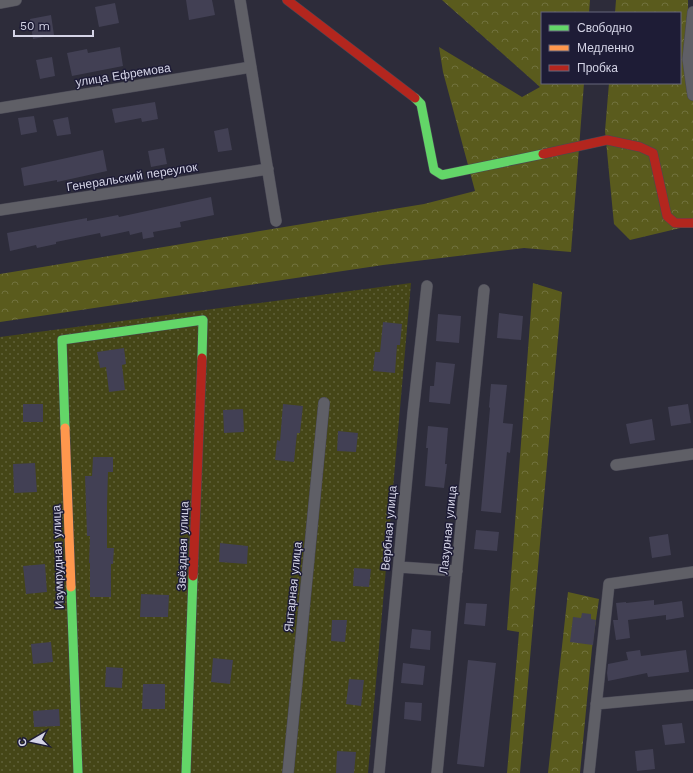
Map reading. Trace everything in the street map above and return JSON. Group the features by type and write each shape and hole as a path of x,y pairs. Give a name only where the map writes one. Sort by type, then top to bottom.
{"street":[{"path":"0,3 16,0"},
{"path":"240,0 276,221"},
{"path":"287,0 414,97 420,104 434,170 442,175 607,140 640,147 653,153 667,216 675,223 693,223"},
{"path":"693,12 688,59 693,95"},
{"name":"улица Ефремова","path":"0,108 251,67"},
{"name":"Генеральский переулок","path":"0,210 268,169"},
{"name":"Вербная улица","path":"379,773 427,286"},
{"name":"Лазурная улица","path":"437,773 484,290"},
{"name":"Изумрудная улица","path":"78,773 62,340 204,320"},
{"name":"Звёздная улица","path":"186,773 204,320"},
{"name":"Янтарная улица","path":"288,773 324,403"},
{"path":"616,465 693,454"},
{"path":"399,567 457,571"},
{"path":"589,773 609,584 693,572"},
{"path":"596,704 693,695"}],"shaded area":[{"path":"411,283 368,773 0,773 0,337"}],"green space":[{"path":"442,0 590,0 589,12 541,12 541,84 584,84 571,252 524,248 383,265 0,322 0,274 424,204 475,191 443,72 439,47 522,97 540,87"},
{"path":"616,0 688,0 689,71 693,102 693,225 630,240 614,224 605,131 609,84 681,84 681,12 615,12"},
{"path":"533,283 562,292 520,773 507,773 519,632 507,630"},
{"path":"568,592 599,599 592,648 580,773 548,773"}],"building":[{"path":"186,0 212,0 215,15 189,20"},
{"path":"115,3 119,23 99,27 95,7"},
{"path":"51,15 54,35 33,39 30,19"},
{"path":"120,47 123,66 72,76 67,53 87,49 88,53"},
{"path":"52,57 55,76 40,79 36,60"},
{"path":"155,102 158,119 142,122 141,118 115,123 112,109"},
{"path":"34,116 37,132 21,135 18,118"},
{"path":"68,117 71,134 57,136 53,120"},
{"path":"228,128 232,150 218,152 214,131"},
{"path":"164,148 167,164 151,167 148,151"},
{"path":"103,150 107,171 57,182 57,180 24,186 21,168"},
{"path":"211,197 214,215 180,222 181,227 153,232 154,237 143,239 142,232 130,235 129,231 101,237 100,233 56,242 56,244 37,248 36,245 10,251 7,233 87,218 87,221 118,215 119,217"},
{"path":"499,313 523,316 521,340 497,338"},
{"path":"438,314 461,316 459,343 436,341"},
{"path":"383,322 402,324 400,345 397,345 395,373 373,371 375,352 380,352"},
{"path":"124,348 126,364 122,365 125,390 109,392 106,367 100,368 97,352"},
{"path":"436,362 455,364 450,404 429,402 430,386 434,386"},
{"path":"491,384 507,385 503,423 513,424 510,453 507,452 501,513 481,511"},
{"path":"23,404 43,404 43,422 23,422"},
{"path":"283,404 303,406 300,433 297,433 294,462 275,460 277,440 280,441"},
{"path":"688,404 691,423 671,426 668,407"},
{"path":"243,409 244,432 224,433 223,410"},
{"path":"652,419 655,440 630,444 626,424"},
{"path":"428,426 448,428 445,464 447,464 444,488 425,486"},
{"path":"338,431 358,433 356,452 337,451"},
{"path":"93,457 113,457 113,472 108,472 107,506 107,548 114,548 113,564 111,564 111,597 90,597 90,536 87,536 85,476 92,476"},
{"path":"35,463 37,492 14,493 13,464"},
{"path":"476,530 499,532 497,551 474,549"},
{"path":"668,534 671,555 652,558 649,537"},
{"path":"220,543 248,546 247,564 219,562"},
{"path":"45,564 47,592 26,594 23,566"},
{"path":"354,568 371,569 369,587 353,586"},
{"path":"141,594 169,595 168,617 140,617"},
{"path":"654,600 654,605 682,601 684,617 666,620 666,615 628,620 630,638 616,640 613,620 618,620 616,603"},
{"path":"466,603 487,604 485,626 464,624"},
{"path":"582,613 591,614 591,619 596,620 593,645 570,642 573,617 581,618"},
{"path":"332,620 347,620 345,642 331,641"},
{"path":"412,629 431,631 430,650 410,648"},
{"path":"51,642 53,662 33,664 31,644"},
{"path":"640,650 641,656 686,650 689,672 648,677 647,673 608,681 608,664 628,660 626,652"},
{"path":"213,658 233,660 230,684 211,682"},
{"path":"468,660 496,663 484,767 457,764"},
{"path":"403,663 425,666 423,685 401,683"},
{"path":"106,667 123,668 122,688 105,687"},
{"path":"349,679 364,680 361,706 346,704"},
{"path":"143,684 165,684 165,709 142,709"},
{"path":"405,702 422,703 421,721 404,719"},
{"path":"59,709 60,726 34,727 33,711"},
{"path":"682,723 685,743 665,745 662,725"},
{"path":"653,749 655,769 637,771 635,751"},
{"path":"337,751 356,752 354,773 336,773"}],"traffic: fast":[{"path":"415,98 421,104 434,170 442,175 543,154"},
{"path":"65,428 62,340 203,320 202,358"},
{"path":"186,773 193,576"},
{"path":"71,587 78,773"}],"traffic: slow":[{"path":"65,428 71,587"}],"traffic: jam":[{"path":"287,0 415,98"},
{"path":"543,154 607,140 640,147 653,153 667,216 675,223 693,223"},
{"path":"193,576 202,358"}]}
